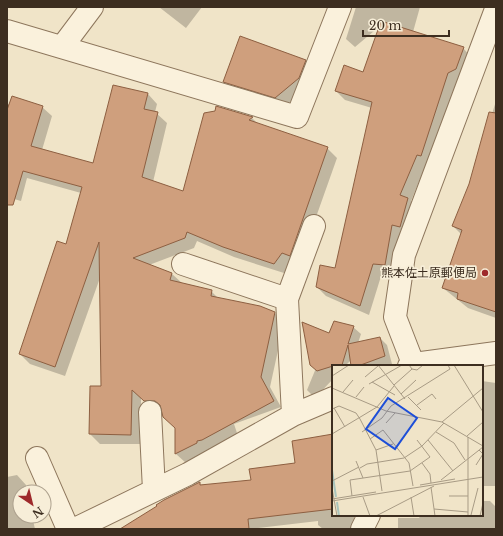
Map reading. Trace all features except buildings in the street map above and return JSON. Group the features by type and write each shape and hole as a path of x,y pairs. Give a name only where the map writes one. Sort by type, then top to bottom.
{"street":[{"path":"62,47 92,7"},
{"path":"7,31 297,117 340,7"},
{"path":"496,8 404,255 395,317 412,365 496,354"},
{"path":"293,415 287,299 314,226"},
{"path":"183,264 287,299"},
{"path":"75,529 188,474 293,415 332,398"},
{"path":"150,412 154,490"},
{"path":"37,458 68,529"},
{"path":"362,529 368,516"}],"place":[{"name":"熊本佐土原郵便局","path":"485,273"}]}
